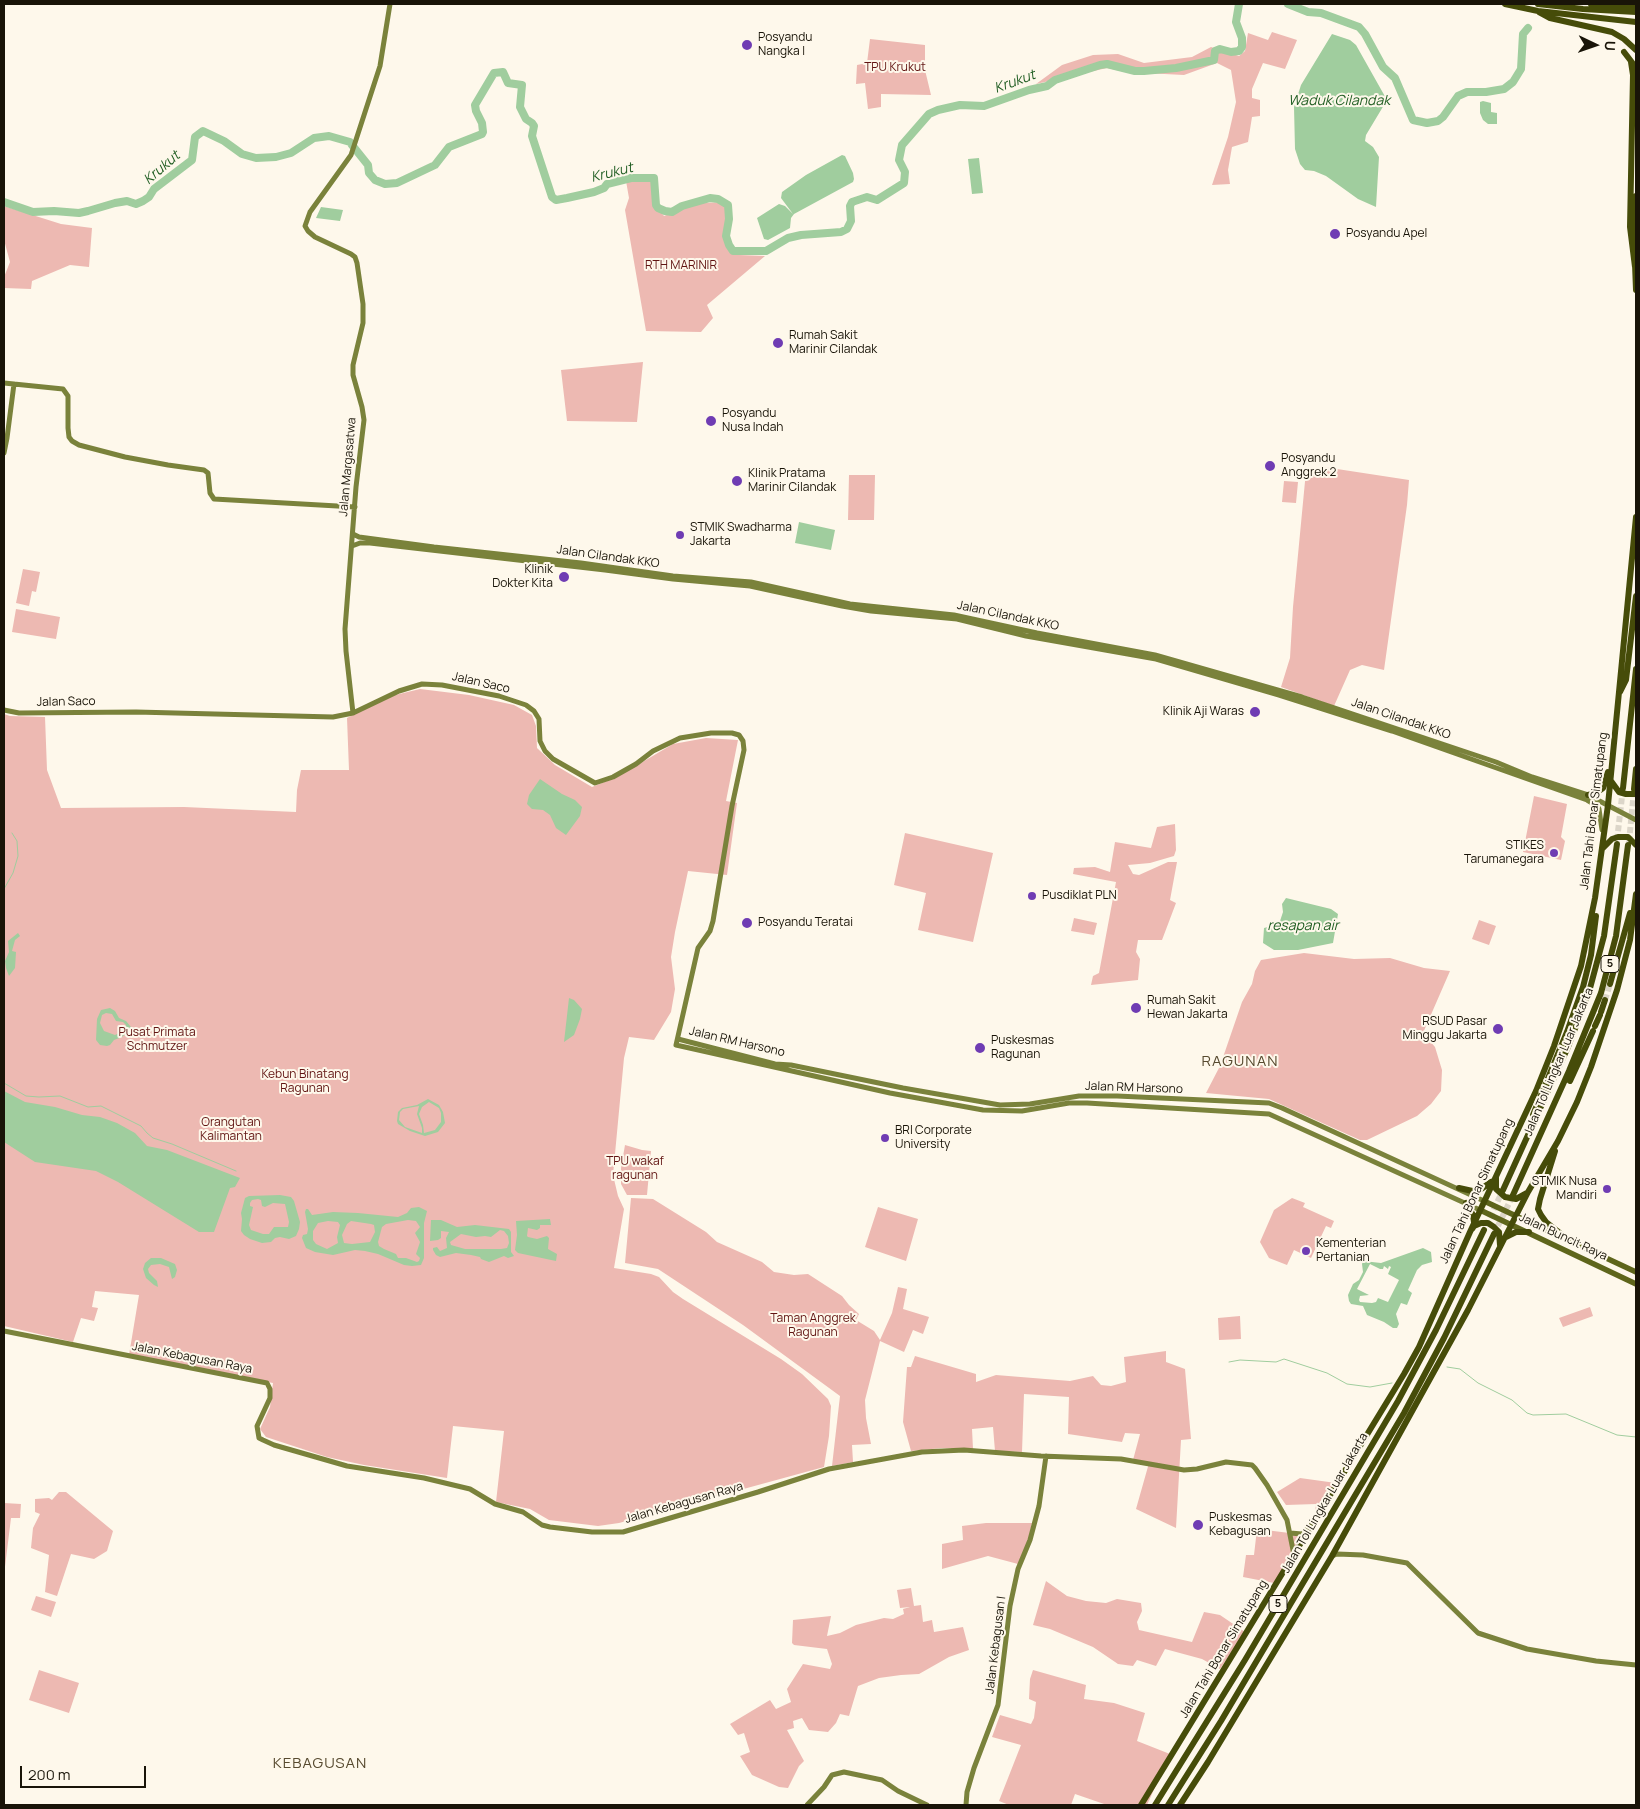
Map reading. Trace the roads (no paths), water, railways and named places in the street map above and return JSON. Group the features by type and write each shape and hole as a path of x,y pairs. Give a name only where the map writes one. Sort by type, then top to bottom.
{"highway":[{"path":"1505,4 1636,12"},
{"path":"1591,4 1636,7"},
{"path":"1538,7 1636,22"},
{"path":"1538,7 1550,18 1605,29 1618,35 1636,50"},
{"path":"1624,52 1636,68"},
{"path":"1631,62 1633,112 1630,227 1635,267"},
{"path":"1633,112 1636,101"},
{"path":"1636,196 1636,290"},
{"name":"Jalan Tahi Bonar Simatupang","path":"1141,1805 1394,1393 1419,1347 1484,1201 1536,1091 1562,1025 1582,966 1596,898 1608,805 1636,517"},
{"path":"1619,695 1626,680 1636,596"},
{"path":"1623,788 1636,669"},
{"path":"1588,795 1596,794 1602,788 1612,762"},
{"path":"1610,780 1619,792 1626,794 1635,791 1636,769"},
{"path":"1602,845 1618,837 1631,839 1636,845"},
{"name":"Jalan Tol Lingkar Luar Jakarta","path":"1503,1190 1568,1047 1589,992 1604,936 1617,844"},
{"name":"Jalan Tol Lingkar Luar Jakarta","path":"1513,1195 1579,1048 1601,993 1616,936 1628,845"},
{"path":"1610,984 1636,895"},
{"path":"1180,1805 1213,1754 1332,1556 1418,1402 1528,1192 1558,1141 1577,1102 1599,1048 1630,940 1636,895"},
{"path":"1513,1168 1583,987 1591,955 1596,918 1596,898"},
{"path":"1533,1150 1545,1132 1594,1029 1605,1000"},
{"path":"1558,1141 1538,1209 1546,1222 1565,1237"},
{"path":"1496,1177 1496,1188 1505,1197 1516,1199 1528,1192"},
{"path":"1459,1188 1477,1192 1496,1177"},
{"path":"1466,1203 1473,1215 1474,1223"},
{"path":"1470,1232 1474,1226 1481,1223 1488,1223 1494,1226 1499,1232 1500,1248"},
{"name":"Jalan Tol Lingkar Luar Jakarta","path":"1155,1805 1245,1660 1409,1381 1454,1294 1484,1230"},
{"path":"1506,1237 1516,1232 1529,1232"},
{"name":"Jalan Tol Lingkar Luar Jakarta","path":"1168,1805 1221,1721 1330,1539 1418,1386 1452,1322 1494,1234"},
{"path":"1409,1381 1418,1386"}],"main road":[{"name":"Jalan Margasatwa","path":"353,714 345,629 364,420 353,375 353,365 363,323 363,304 355,257 315,237 306,229 305,221 351,155 380,66 390,4"},
{"path":"4,383 64,389 68,396 69,437 79,445 159,463 206,470 210,493 214,499 355,508"},
{"path":"4,452 14,384"},
{"name":"Jalan Cilandak KKO","path":"353,534 359,537 581,562 673,576 746,582 850,604 954,614 1036,633 1155,654 1487,761 1587,800 1597,806 1602,820 1602,845"},
{"name":"Jalan Cilandak KKO","path":"352,546 360,543 370,544 605,570 666,579 750,586 842,606 960,620 1026,636 1156,659 1261,688"},
{"name":"Jalan Saco","path":"4,710 18,713 128,712 333,717 353,714 399,691 422,684 442,685 499,696 526,705 534,710 540,719 540,741 544,751 553,759 595,783 618,774 654,751 680,738 711,734 732,733 739,735 743,741 744,750 732,806 714,913 710,930 698,948 677,1042"},
{"name":"Jalan Cilandak KKO","path":"1508,769 1588,795 1636,820"},
{"name":"Jalan RM Harsono","path":"677,1042 775,1064 791,1065 1000,1105 1030,1104 1079,1096 1117,1096 1269,1104 1282,1108 1484,1201"},
{"name":"Jalan RM Harsono","path":"677,1042 870,1089 980,1110 1022,1111 1071,1102 1116,1103 1157,1108 1269,1114 1480,1210"},
{"path":"870,1089 871,1081"},
{"name":"Jalan Buncit Raya","path":"1484,1201 1565,1237 1636,1272"},
{"name":"Jalan Buncit Raya","path":"1480,1210 1636,1284"},
{"name":"Jalan Kebagusan Raya","path":"4,1331 267,1383 270,1389 270,1398 257,1426 259,1438 274,1445 346,1466 424,1478 470,1489 495,1504 523,1512 550,1528 592,1532 628,1531 758,1492 826,1469 922,1452 964,1450 1121,1459 1184,1470 1226,1462 1252,1466 1257,1470 1287,1520 1294,1555"},
{"name":"Jalan Kebagusan I","path":"966,1805 967,1792 974,1768 995,1715 1000,1696 1008,1613 1018,1569 1030,1540 1037,1513 1046,1456"},
{"path":"1290,1533 1302,1534 1313,1524"},
{"path":"1336,1548 1343,1555"},
{"path":"1332,1556 1363,1555 1407,1563 1478,1632 1527,1649 1596,1661 1636,1665"},
{"path":"807,1805 824,1787 832,1775 844,1772 882,1780 898,1791 927,1805"}],"water":[{"name":"Waduk Cilandak","path":"1332,34 1350,40 1356,45 1387,100 1366,135 1365,141 1373,147 1379,157 1376,207 1358,199 1326,176 1314,171 1305,170 1300,164 1295,149 1294,107 1301,85"},
{"path":"1480,102 1491,103 1491,112 1497,113 1497,124 1488,124 1483,120 1480,113"},
{"path":"842,155 845,156 853,173 853,182 794,214 791,218 790,228 768,240 764,239 757,218 779,204 785,206 793,214 781,198 782,192 806,175"},
{"path":"979,158 983,193 972,194 968,159"},
{"path":"321,207 343,210 340,221 316,218"},
{"path":"799,522 835,530 831,550 795,543"},
{"path":"540,779 562,794 575,800 582,807 580,816 566,835 556,828 550,815 543,810 532,809 527,804 529,795"},
{"name":"resapan air","path":"1286,898 1331,909 1338,914 1333,943 1298,950 1274,950 1263,943 1264,928 1279,924 1283,912 1282,904"},
{"path":"18,933 20,936 15,940 12,951 16,952 15,968 9,976 5,961 9,952 8,941"},
{"path":"569,998 574,1000 582,1009 574,1035 564,1042"},
{"path":"110,1008 131,1027 122,1037 114,1040 107,1046 100,1045 96,1040 97,1019 101,1010","holes":["106,1013 112,1014 116,1021 123,1022 126,1025 125,1030 115,1035 104,1031 100,1023 102,1015"]},
{"path":"4,1091 25,1102 55,1107 82,1115 100,1117 117,1123 135,1133 147,1146 167,1150 240,1178 235,1187 230,1188 214,1232 199,1232 118,1182 96,1171 35,1162 4,1142"},
{"path":"428,1099 439,1105 443,1112 445,1123 438,1132 425,1136 410,1131 398,1124 398,1112 402,1108 417,1105","holes":["429,1102 439,1108 441,1122 435,1130 424,1133 419,1114 422,1107","419,1106 417,1114 422,1133 405,1127 399,1120 400,1112 403,1109"]},
{"path":"280,1195 291,1197 300,1222 296,1236 289,1239 275,1238 271,1242 262,1243 244,1235 241,1231 241,1213 245,1198 249,1196","holes":["252,1200 261,1200 262,1206 265,1207 273,1203 285,1204 289,1222 288,1227 274,1227 269,1234 251,1230 249,1225 253,1207 250,1206 250,1203"]},
{"path":"419,1207 427,1211 424,1223 424,1258 421,1265 404,1265 378,1254 365,1251 355,1250 333,1255 315,1252 306,1248 302,1238 303,1235 307,1234 308,1229 306,1209 312,1215 333,1212 398,1217 407,1213 411,1208","holes":["408,1220 416,1221 420,1227 415,1233 420,1242 416,1254 420,1258 419,1261 398,1258 396,1254 379,1246 378,1242 382,1227 386,1224","351,1221 374,1225 375,1232 370,1242 344,1243 342,1235 347,1224","338,1222 340,1225 337,1237 338,1243 327,1249 316,1244 313,1240 313,1231 318,1223"]},
{"path":"550,1219 551,1225 540,1225 540,1228 537,1230 528,1228 527,1236 537,1239 547,1236 549,1238 548,1249 557,1254 556,1261 518,1253 515,1250 516,1221"},
{"path":"431,1220 441,1220 457,1227 475,1225 509,1229 511,1232 511,1252 514,1256 508,1258 504,1256 489,1262 480,1257 456,1253 440,1257 436,1255 433,1248 437,1247 440,1251 447,1248 446,1238 449,1232 441,1231 441,1238 430,1241","holes":["500,1230 504,1231 508,1236 509,1243 507,1248 465,1249 451,1245 450,1242 461,1234 491,1237"]},
{"path":"1423,1248 1431,1252 1432,1262 1422,1265 1417,1270 1408,1290 1412,1293 1407,1305 1401,1303 1396,1314 1399,1324 1397,1328 1393,1328 1367,1315 1363,1306 1351,1304 1349,1301 1348,1295 1353,1284 1359,1280 1363,1272 1363,1261 1381,1263","holes":["1370,1264 1383,1269 1384,1266 1388,1269 1389,1266 1391,1267 1388,1274 1399,1280 1388,1302 1378,1298 1376,1302 1372,1303 1360,1302 1360,1296 1369,1295 1357,1289"]},
{"path":"151,1258 161,1258 175,1264 177,1270 175,1277 172,1279 169,1267 160,1264 151,1265 148,1269 149,1273 157,1281 158,1287 154,1285 146,1278 143,1269 145,1263"}],"waterway":[{"name":"Krukut","path":"4,202 33,212 79,213 127,201 136,204 149,197 154,189 192,160 195,137 203,131 224,141 242,154 256,158 276,157 291,153 314,138 329,136 350,142 368,165 369,173 375,180 385,184 397,183 435,165 449,147 482,134 482,123 475,105 494,73 503,72 508,83 522,85 520,107 526,119 534,126 532,136 552,197 556,200 594,192 604,188 607,184 631,178 654,178 656,205 658,208 672,212 682,206 710,198 718,199 728,205 729,219 726,236 733,251 766,251 788,238 801,235 841,232 847,229 851,221 850,206 852,202 867,197 877,200 904,183 905,172 899,160 902,145 929,114 960,105 984,106 1029,90 1047,86 1055,80 1100,65 1107,64 1135,71 1144,71 1176,68 1214,60 1215,51 1220,49 1231,52 1239,51 1242,47 1242,38 1236,22 1239,4"},
{"name":"Krukut","path":"1288,4 1308,12 1321,13 1359,27 1365,34 1383,67 1395,78 1413,120 1427,123 1438,121 1443,117 1458,96 1467,92 1486,92 1504,89 1513,82 1521,69 1523,34 1528,28"},
{"path":"4,889 13,873 18,856 17,841 12,833"},
{"path":"4,1083 26,1096 60,1096 88,1107 101,1106 141,1126 153,1138 236,1171"},
{"path":"1229,1362 1240,1360 1276,1362 1284,1359 1327,1373 1347,1384 1370,1387 1392,1383"},
{"path":"1447,1367 1460,1369 1478,1383 1512,1400 1527,1413 1533,1415 1566,1414 1617,1435 1636,1437"}],"tunnel":[{"path":"1617,840 1623,788"},
{"path":"1629,842 1634,790"},
{"path":"1605,1000 1610,984"},
{"path":"1486,1226 1503,1190"},
{"path":"1494,1234 1513,1195"}],"place":[{"name":"Posyandu Nangka I","path":"747,45"},
{"name":"Posyandu Apel","path":"1335,234"},
{"name":"Rumah Sakit Marinir Cilandak","path":"778,343"},
{"name":"Posyandu Nusa Indah","path":"711,421"},
{"name":"Posyandu Anggrek 2","path":"1270,466"},
{"name":"Klinik Pratama Marinir Cilandak","path":"737,481"},
{"name":"STMIK Swadharma Jakarta","path":"680,535"},
{"name":"Klinik Dokter Kita","path":"564,577"},
{"name":"Klinik Aji Waras","path":"1255,712"},
{"name":"STIKES Tarumanegara","path":"1554,853"},
{"name":"Pusdiklat PLN","path":"1032,896"},
{"name":"Posyandu Teratai","path":"747,923"},
{"name":"Rumah Sakit Hewan Jakarta","path":"1136,1008"},
{"name":"RSUD Pasar Minggu Jakarta","path":"1498,1029"},
{"name":"Puskesmas Ragunan","path":"980,1048"},
{"name":"BRI Corporate University","path":"885,1138"},
{"name":"STMIK Nusa Mandiri","path":"1607,1189"},
{"name":"Kementerian Pertanian","path":"1306,1251"},
{"name":"Puskesmas Kebagusan","path":"1198,1525"}],"district":[{"name":"RAGUNAN","path":"1240,1062"},
{"name":"KEBAGUSAN","path":"320,1764"}],"park label":[{"name":"TPU Krukut","path":"895,68"},
{"name":"RTH MARINIR","path":"681,266"},
{"name":"Pusat Primata Schmutzer","path":"157,1040"},
{"name":"Kebun Binatang Ragunan","path":"305,1082"},
{"name":"Orangutan Kalimantan","path":"231,1130"},
{"name":"TPU wakaf ragunan","path":"635,1169"},
{"name":"Taman Anggrek Ragunan","path":"813,1326"}]}
